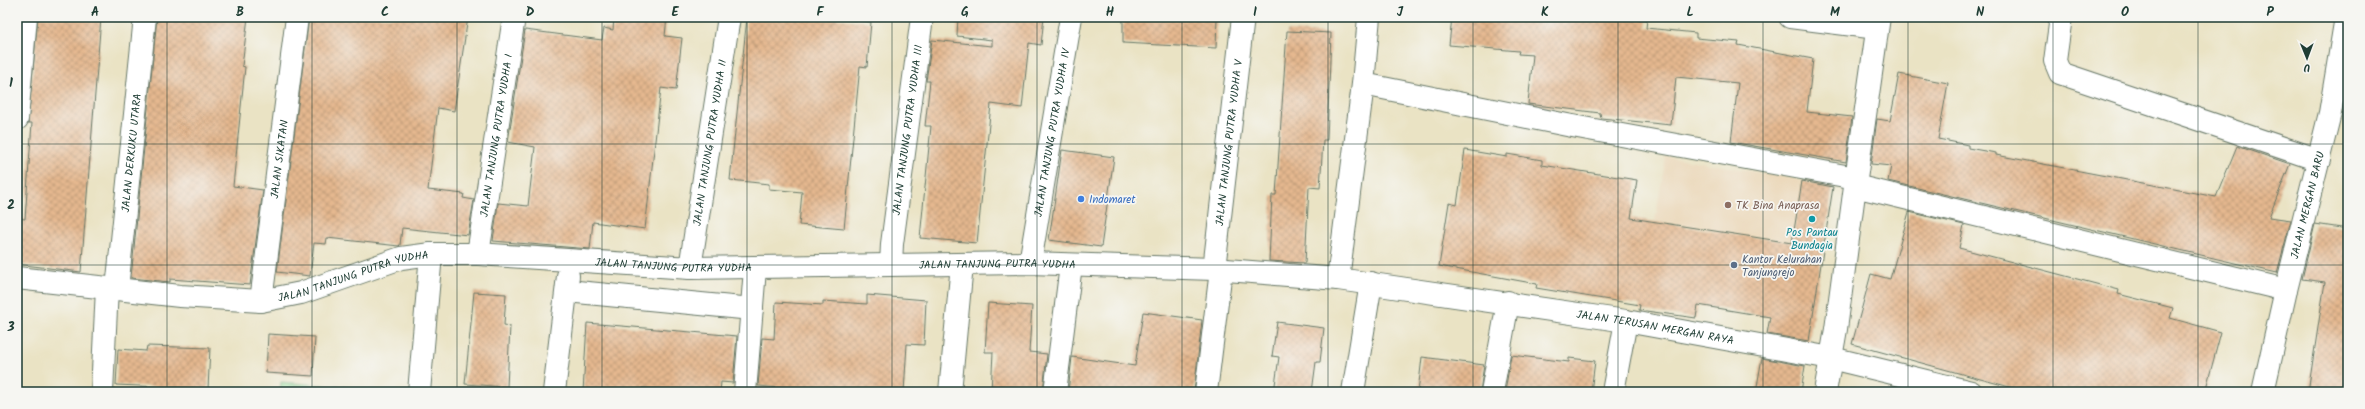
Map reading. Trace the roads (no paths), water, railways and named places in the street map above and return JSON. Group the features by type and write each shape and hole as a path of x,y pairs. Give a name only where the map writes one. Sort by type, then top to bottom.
{"street":[{"path":"17,119 26,17"},
{"name":"JALAN DERKUKU UTARA","path":"102,392 112,289 145,17"},
{"name":"JALAN SIKATAN","path":"261,301 297,17"},
{"name":"JALAN TANJUNG PUTRA YUDHA I","path":"478,254 514,17"},
{"name":"JALAN TANJUNG PUTRA YUDHA II","path":"690,268 729,17"},
{"name":"JALAN TANJUNG PUTRA YUDHA III","path":"891,254 922,17"},
{"name":"JALAN TANJUNG PUTRA YUDHA IV","path":"1032,256 1071,17"},
{"name":"JALAN TANJUNG PUTRA YUDHA V","path":"1206,392 1243,17"},
{"path":"1338,279 1363,84 1369,17"},
{"path":"1790,17 1878,22 1832,358 1825,392"},
{"path":"2061,17 2055,61 2060,73 2319,160"},
{"name":"JALAN MERGAN BARU","path":"2263,392 2286,290 2330,114 2346,17"},
{"path":"1363,84 1856,182 2286,290"},
{"path":"419,392 431,254"},
{"name":"JALAN TANJUNG PUTRA YUDHA","path":"17,278 180,296 261,301 301,294 400,258 431,254 478,254 690,268 755,269 891,254 962,264 1032,256 1071,265 1218,270 1338,279"},
{"path":"554,392 571,260"},
{"path":"950,392 962,264"},
{"path":"1055,392 1071,265"},
{"path":"745,392 755,269"},
{"name":"JALAN TERUSAN MERGAN RAYA","path":"1338,279 1508,302 1626,321 1832,358 1971,392"},
{"path":"1353,392 1371,283"},
{"path":"567,290 752,309"},
{"path":"1492,392 1508,302"},
{"path":"1613,392 1626,321"}],"place":[{"name":"Indomaret","path":"1081,199"},
{"name":"TK Bina Anaprasa","path":"1728,205"},
{"name":"Pos Pantau Bundagia","path":"1812,219"},
{"name":"Kantor Kelurahan Tanjungrejo","path":"1734,265"}]}
